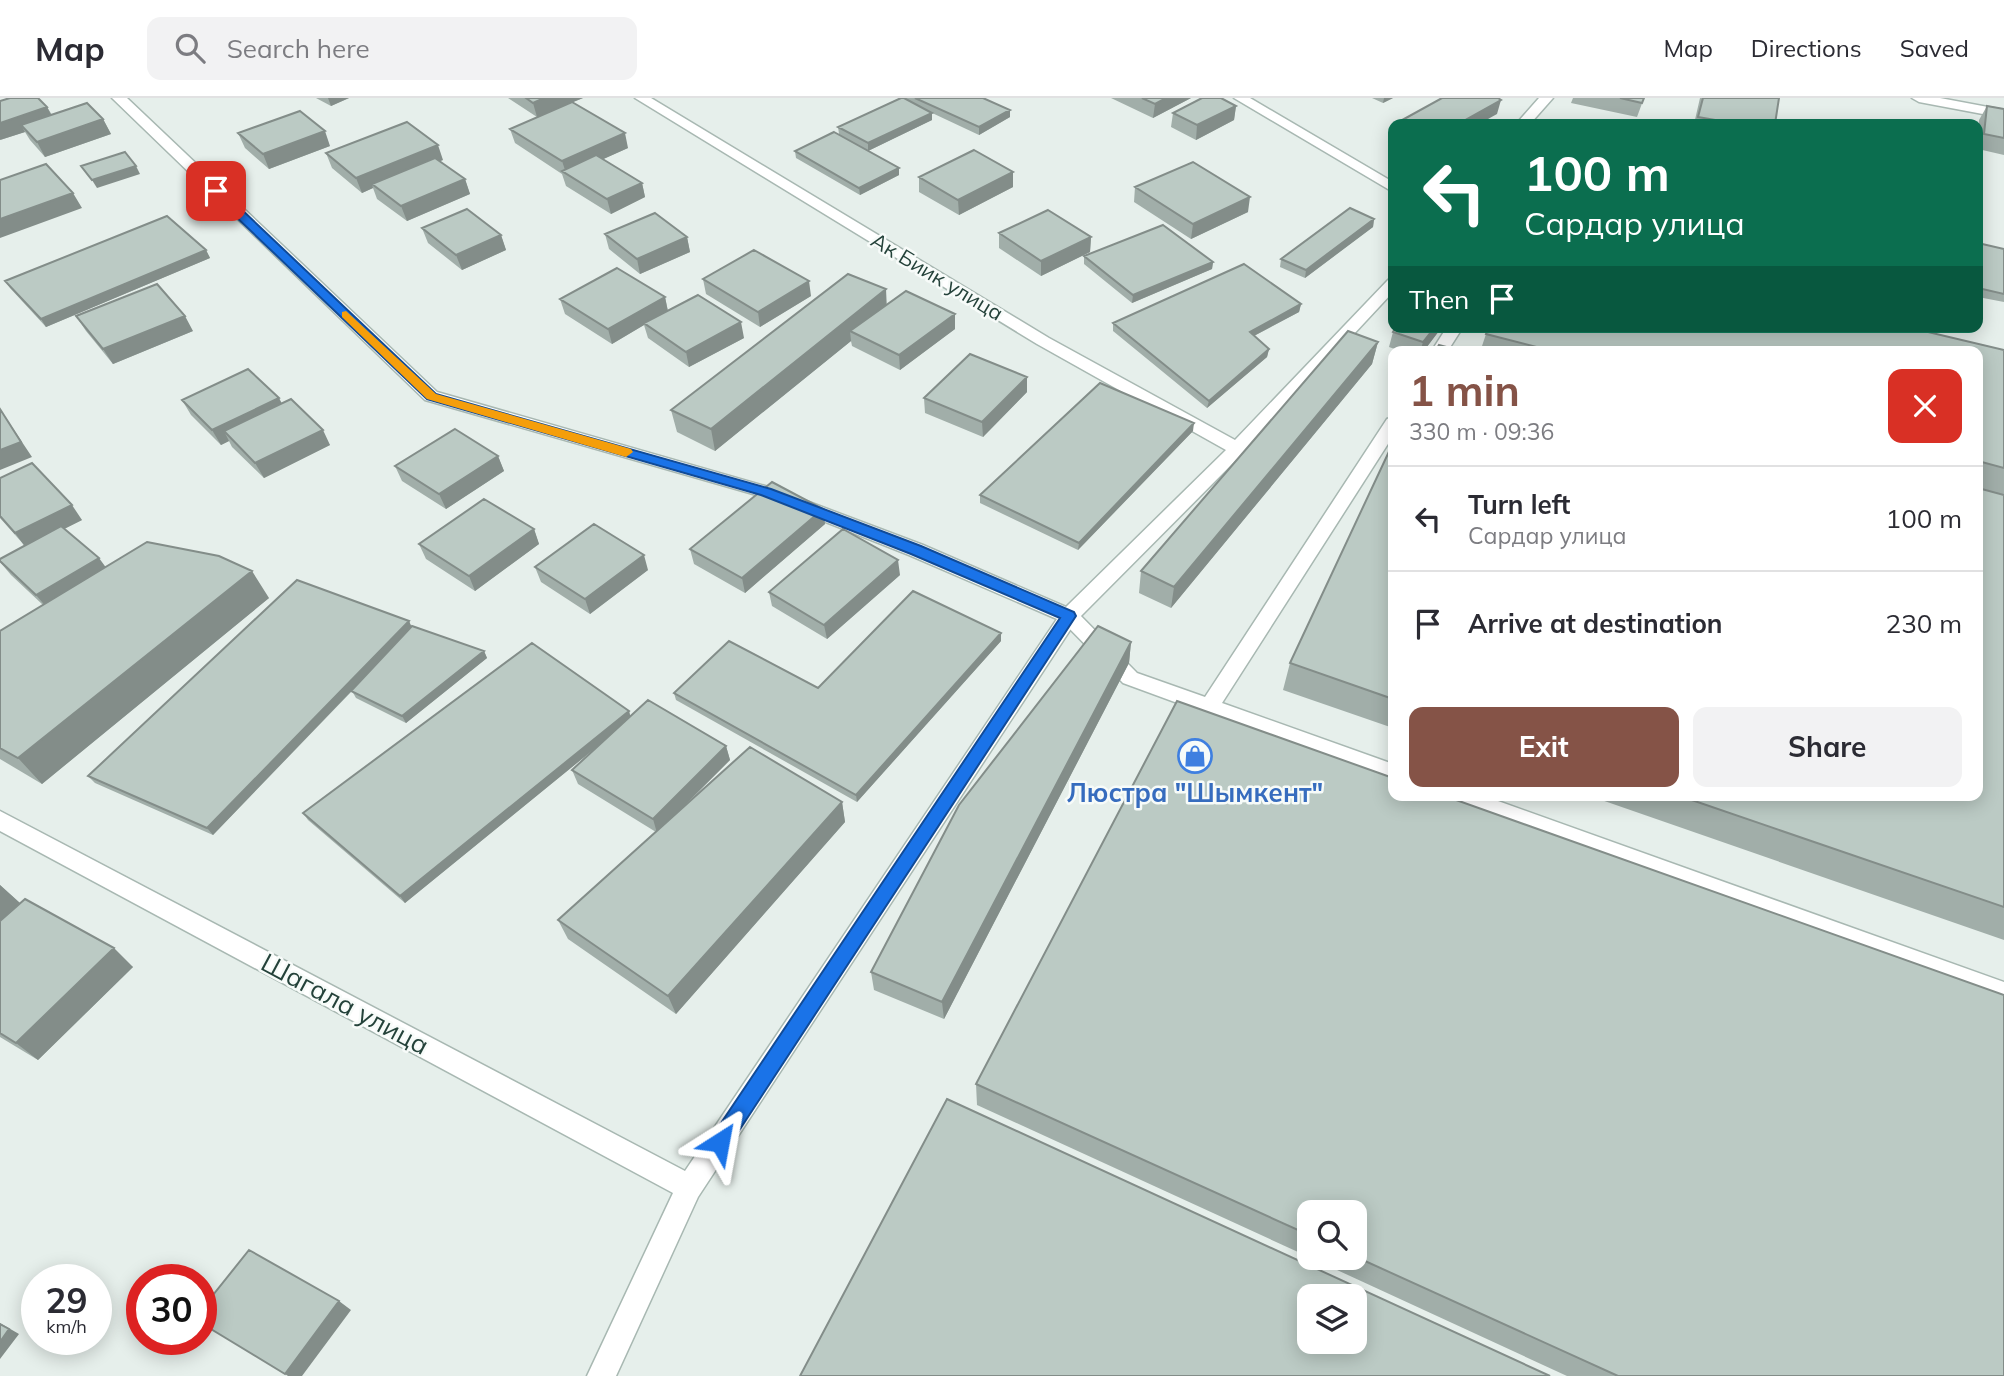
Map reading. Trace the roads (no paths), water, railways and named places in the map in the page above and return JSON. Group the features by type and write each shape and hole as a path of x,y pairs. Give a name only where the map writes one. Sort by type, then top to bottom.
{"street":[{"path":"118,98 431,396 766,492 916,550 1069,616 1130,678 1388,771"},
{"name":"Ак Биик улица","path":"642,98 1043,341 1237,449"},
{"path":"1241,98 1388,185"},
{"path":"1527,119 1546,98"},
{"path":"1919,98 2004,114"},
{"path":"601,1376 689,1188 1069,616 1237,449 1388,287"},
{"path":"1209,706 1388,431"},
{"path":"1472,801 2004,993"},
{"name":"Шагала улица","path":"0,820 689,1188"}],"place":[{"name":"Люстра \"Шымкент\"","path":"1195,756"}]}
